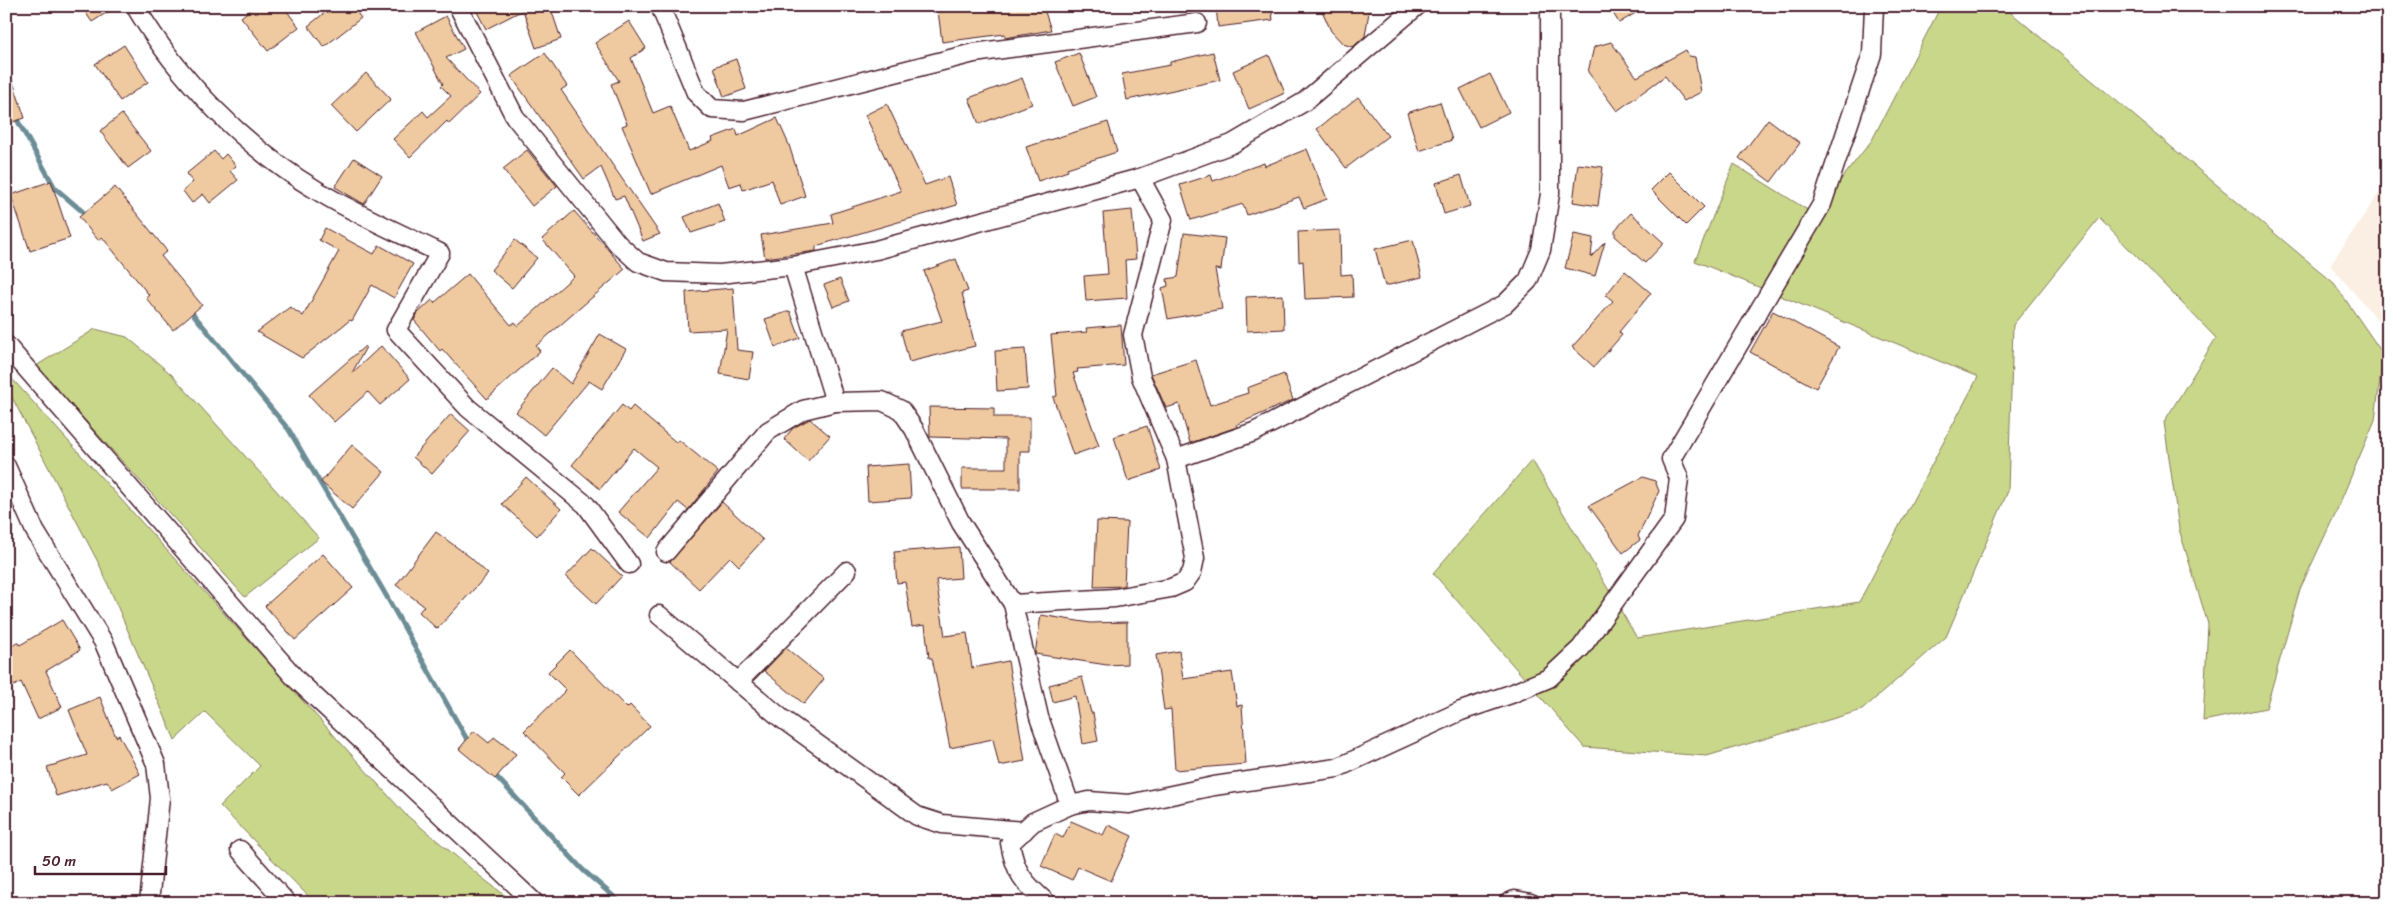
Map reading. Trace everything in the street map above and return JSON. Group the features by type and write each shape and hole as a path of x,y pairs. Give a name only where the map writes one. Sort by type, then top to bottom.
{"street":[{"path":"135,6 195,88 260,152 318,192 440,253 396,330 468,408 586,505 629,564"},
{"path":"458,6 516,117 618,244 638,262 666,272 720,274 793,266 876,250 1140,178 1232,144 1304,102 1417,6"},
{"path":"660,6 696,93 712,110 744,111 974,53 1197,23"},
{"path":"1176,459 1254,432 1505,304 1528,281 1541,250 1550,194 1550,6"},
{"path":"1047,903 1029,888 1014,864 1010,843 1033,822 1070,805 1089,801 1129,804 1214,786 1337,768 1461,711 1511,694 1549,678 1581,648 1674,519 1679,478 1671,459 1822,204 1872,54 1874,6"},
{"path":"1013,604 1115,598 1171,588 1185,582 1192,572 1196,558 1176,459 1141,377 1133,335 1163,220 1140,178"},
{"path":"793,266 835,402"},
{"path":"6,345 296,679 535,903"},
{"path":"666,552 768,431 803,410 835,402 882,401 901,410 914,429 961,523 1013,604 1039,717 1070,805"},
{"path":"6,466 35,531 104,643 156,764 160,798 150,903"},
{"path":"738,682 847,570"},
{"path":"659,615 781,718 917,816 942,824 1024,830"},
{"path":"240,850 287,903"},
{"path":"1508,903 1515,900 1531,903"}],"shaded area":[{"path":"2388,180 2388,332 2330,265"}],"green space":[{"path":"1941,6 2003,6 2334,283 2383,354 2375,420 2336,512 2300,589 2266,708 2203,721 2208,624 2179,529 2164,422 2216,338 2099,218 2013,325 2008,491 1946,637 1862,710 1707,756 1584,747 1433,573 1532,460 1637,638 1859,602 1978,377 1695,261 1734,164 1814,214 1872,140"},
{"path":"95,329 127,337 171,374 319,538 245,597 36,366"},
{"path":"6,372 405,814 515,903 315,903 220,806 260,766 205,712 175,740 100,566 6,386"}],"building":[{"path":"81,6 117,6 92,22"},
{"path":"255,6 283,6 299,27 268,51 241,17"},
{"path":"333,6 352,6 361,18 324,47 308,26"},
{"path":"474,6 550,6 561,39 536,48 523,10 486,29"},
{"path":"976,6 1043,6 1051,30 1005,38 1005,34 942,42 938,11"},
{"path":"1216,6 1271,6 1273,20 1218,27"},
{"path":"1320,6 1370,6 1365,36 1353,47 1343,44 1331,31"},
{"path":"1609,6 1647,6 1619,23"},
{"path":"446,16 464,49 446,58 480,94 449,124 447,121 410,157 393,139 423,111 428,117 451,96 441,86 443,84 416,32"},
{"path":"629,21 646,48 631,58 653,113 670,106 689,151 713,141 712,138 736,129 738,136 777,118 789,145 805,196 780,205 772,180 743,190 741,183 729,187 721,165 651,194 622,126 627,124 611,84 619,81 595,43"},
{"path":"1611,42 1637,77 1686,50 1689,56 1695,57 1701,92 1684,101 1665,76 1617,111 1588,72 1594,47"},
{"path":"124,45 148,82 120,101 95,64"},
{"path":"1213,52 1220,80 1127,100 1122,74 1170,65 1170,62"},
{"path":"545,53 567,86 561,90 660,234 643,241 624,196 615,199 601,167 584,179 511,76"},
{"path":"1079,53 1096,97 1073,106 1055,62"},
{"path":"1269,55 1285,93 1249,109 1233,71"},
{"path":"736,59 746,89 724,97 714,67"},
{"path":"6,70 9,70 25,118 6,124"},
{"path":"366,73 391,99 356,132 331,106"},
{"path":"1490,74 1509,112 1479,127 1460,89"},
{"path":"1022,78 1032,104 979,124 969,98"},
{"path":"1358,97 1388,136 1346,168 1317,129"},
{"path":"1440,102 1452,140 1419,151 1407,113"},
{"path":"887,104 925,185 948,177 957,205 816,246 816,251 765,258 761,235 833,223 831,214 901,191 865,115"},
{"path":"122,114 151,151 128,168 100,131"},
{"path":"1768,119 1800,143 1771,182 1739,158"},
{"path":"1108,122 1117,152 1067,168 1068,171 1038,181 1026,147"},
{"path":"1307,149 1327,199 1304,208 1299,197 1247,215 1243,204 1191,220 1180,185 1211,175 1213,181 1264,163 1265,166"},
{"path":"527,150 557,186 532,206 503,169"},
{"path":"214,151 221,159 226,154 236,166 230,171 238,180 210,203 203,194 192,203 183,191 193,182 186,174"},
{"path":"354,158 382,176 364,204 335,187"},
{"path":"1578,164 1603,167 1598,206 1573,202"},
{"path":"1669,172 1704,207 1686,225 1651,190"},
{"path":"1461,175 1470,206 1444,214 1436,183"},
{"path":"51,181 70,238 30,251 11,195"},
{"path":"115,187 167,251 161,256 202,305 173,330 146,298 149,295 102,237 98,240 79,217"},
{"path":"718,203 725,222 691,233 684,217"},
{"path":"1132,210 1136,259 1125,260 1127,298 1086,301 1084,276 1108,274 1103,213"},
{"path":"574,211 625,269 536,346 540,351 487,399 442,349 440,351 414,320 418,313 432,300 434,303 468,274 511,325 515,322 518,326 574,276 542,239"},
{"path":"1631,213 1664,243 1645,263 1615,236 1615,230"},
{"path":"325,228 374,254 379,245 413,264 394,298 372,285 352,321 350,320 302,358 257,332 290,307 303,316 339,251 319,240"},
{"path":"1340,230 1341,275 1352,274 1353,297 1305,299 1303,261 1299,262 1298,232"},
{"path":"1184,233 1225,238 1221,270 1215,269 1222,309 1168,319 1162,288 1168,286 1167,279 1178,277"},
{"path":"1574,234 1593,238 1591,257 1605,242 1595,276 1565,268"},
{"path":"515,240 537,258 512,288 491,270"},
{"path":"1413,240 1422,277 1385,286 1375,249"},
{"path":"956,259 968,291 962,293 975,346 909,362 901,331 942,321 924,271"},
{"path":"1625,271 1651,293 1619,332 1622,335 1594,367 1572,347 1613,301 1606,295"},
{"path":"840,279 849,301 833,307 824,285"},
{"path":"733,288 737,350 753,352 749,379 720,374 727,329 688,331 686,292"},
{"path":"1283,295 1284,329 1247,331 1246,297"},
{"path":"790,311 800,338 775,347 765,319"},
{"path":"1773,311 1839,347 1816,388 1750,352"},
{"path":"1121,325 1124,365 1077,369 1078,372 1073,373 1099,446 1073,455 1053,397 1057,396 1051,335 1087,332 1086,328"},
{"path":"600,334 626,349 602,389 589,381 544,435 516,412 552,368 571,384"},
{"path":"365,346 352,373 381,346 410,379 380,405 368,392 334,422 309,395"},
{"path":"1025,349 1028,389 997,391 995,351"},
{"path":"1196,360 1210,405 1248,393 1247,388 1284,374 1293,400 1236,425 1237,427 1190,443 1179,404 1166,408 1151,374"},
{"path":"622,405 629,411 633,406 677,443 679,440 718,472 688,510 678,502 650,538 618,512 657,467 634,448 600,489 572,465"},
{"path":"929,407 994,408 994,417 1030,417 1030,451 1020,451 1020,489 962,489 962,468 1006,468 1006,439 930,437"},
{"path":"451,414 470,431 432,474 413,457"},
{"path":"810,419 830,436 808,461 784,439 793,428"},
{"path":"1147,426 1161,470 1128,481 1114,437"},
{"path":"352,445 384,472 352,509 321,482"},
{"path":"909,464 911,498 868,501 866,467"},
{"path":"526,477 561,509 537,536 502,504"},
{"path":"1643,477 1655,481 1659,491 1638,536 1640,540 1623,553 1589,506"},
{"path":"722,502 763,540 739,566 730,557 699,589 670,562"},
{"path":"1097,521 1127,522 1124,586 1094,587"},
{"path":"436,532 470,557 488,574 437,629 419,612 424,606 396,585"},
{"path":"959,547 961,578 936,580 945,636 967,633 972,668 1008,661 1025,761 999,766 993,739 950,748 932,658 929,658 925,625 912,627 905,582 897,583 894,552"},
{"path":"592,548 622,576 596,604 566,576"},
{"path":"323,554 353,588 295,640 265,606"},
{"path":"1041,615 1090,623 1127,622 1127,664 1107,665 1035,654"},
{"path":"62,620 80,650 46,671 62,707 38,719 21,682 14,686 6,674 6,650 18,642 20,645"},
{"path":"786,648 824,679 804,704 764,671"},
{"path":"570,650 627,708 630,705 650,726 579,795 561,777 565,773 524,731 566,690 548,672"},
{"path":"1179,651 1183,679 1232,672 1237,706 1242,705 1246,764 1175,770 1171,709 1164,710 1156,655"},
{"path":"1082,677 1091,713 1093,713 1098,741 1083,744 1075,696 1053,702 1049,685"},
{"path":"100,697 116,737 119,735 140,774 112,789 107,781 56,796 47,767 87,755 69,710"},
{"path":"474,731 489,743 494,737 516,754 495,779 459,749"},
{"path":"1071,821 1103,835 1108,825 1132,836 1111,881 1078,867 1072,880 1041,866 1055,834 1063,838"}],"waterway":[{"path":"15,116 55,188 89,217"},
{"path":"189,309 289,430 383,590 469,743"},
{"path":"493,773 583,870 621,903"}]}
